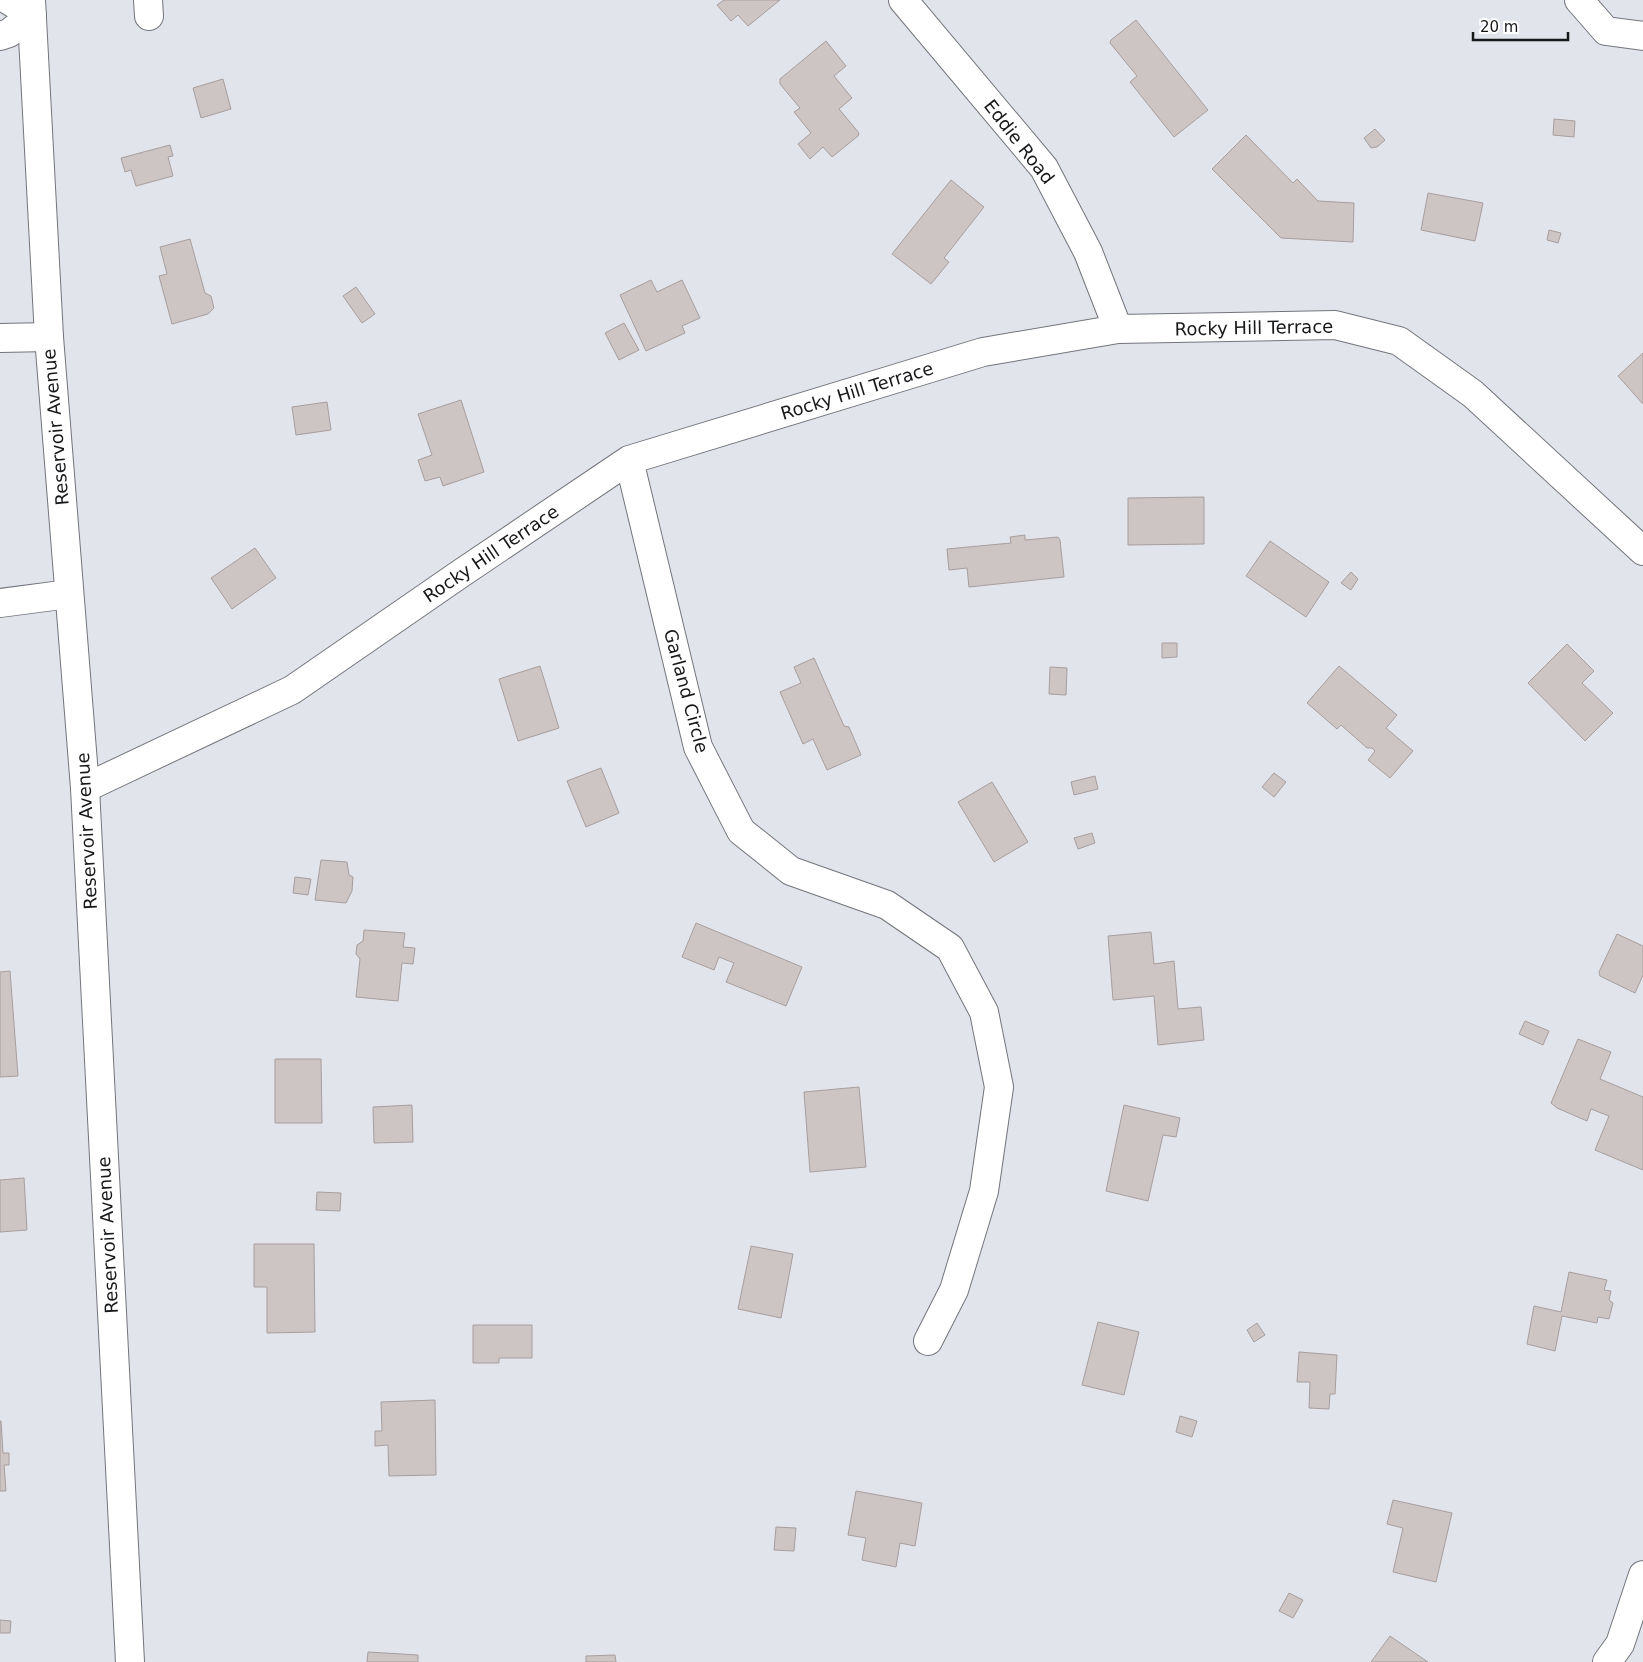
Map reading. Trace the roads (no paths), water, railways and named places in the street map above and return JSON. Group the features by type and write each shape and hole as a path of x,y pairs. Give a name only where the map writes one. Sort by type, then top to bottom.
{"street":[{"path":"0,36 10,33 32,7 8,0"},
{"name":"Eddie Road","path":"903,0 1044,168 1088,252 1118,330"},
{"path":"1579,0 1606,31 1643,36"},
{"name":"Reservoir Avenue","path":"32,7 49,337 85,788 130,1662"},
{"name":"Rocky Hill Terrace","path":"85,788 292,690 629,460 983,352 1118,330 1335,325 1399,341 1473,394 1643,551"},
{"path":"0,338 49,337"},
{"name":"Garland Circle","path":"629,460 698,747 741,830 791,871 887,905 950,948 984,1012 999,1087 984,1191 954,1290 928,1341"},
{"path":"0,603 70,594"},
{"path":"1607,1662 1620,1644 1643,1575"}]}
